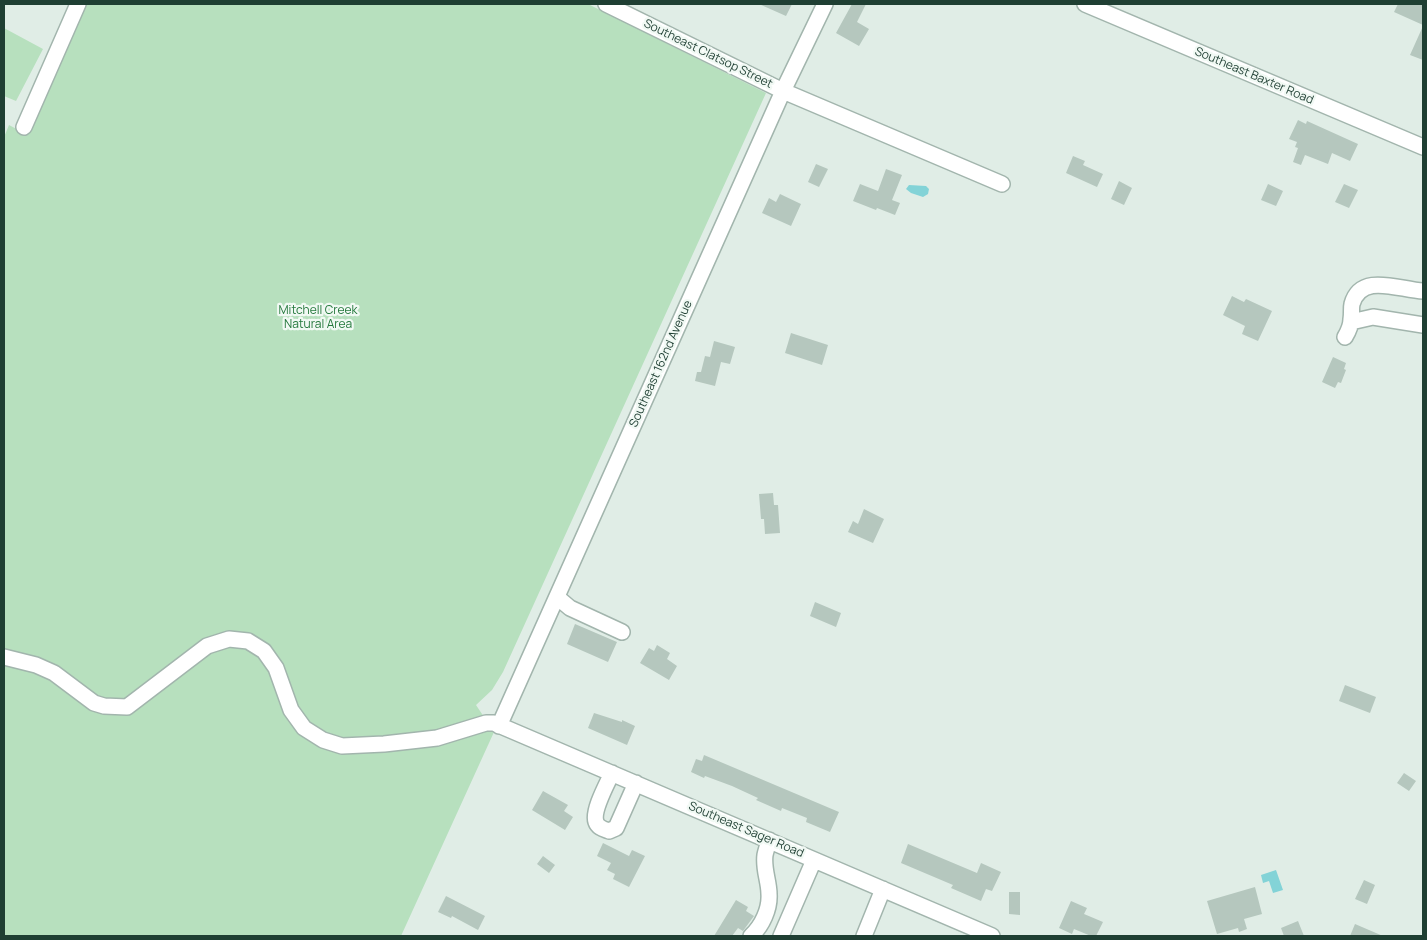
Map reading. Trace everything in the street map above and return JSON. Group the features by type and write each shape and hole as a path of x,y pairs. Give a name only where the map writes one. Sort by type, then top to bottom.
{"street":[{"path":"24,127 78,4"},
{"name":"Southeast Clatsop Street","path":"606,4 783,91 1002,184"},
{"name":"Southeast 162nd Avenue","path":"499,726 783,91 825,4"},
{"name":"Southeast Baxter Road","path":"1085,4 1423,147"},
{"path":"1345,338 1351,322 1352,305 1357,291 1364,286 1377,284 1423,291"},
{"path":"1351,322 1373,317 1423,325"},
{"path":"557,597 570,608 622,632"},
{"path":"4,657 54,673 94,703 127,708 207,646 229,639 248,641 264,651 276,668 290,710 304,728 323,740 342,746 362,746 437,738 490,722 499,726"},
{"name":"Southeast Sager Road","path":"499,726 992,936"},
{"path":"612,773 595,813 596,823 601,828 609,831 616,828 636,783"},
{"path":"752,936 757,931 767,912 770,894 765,872 765,856 769,840"},
{"path":"781,936 814,860"},
{"path":"864,936 883,890"}],"green space":[{"name":"Mitchell Creek Natural Area","path":"83,4 588,4 766,93 503,672 492,690 476,705 494,732 401,936 4,936 4,137 9,125 24,133"},
{"path":"4,28 43,49 16,101 4,96"}],"water":[{"path":"909,185 926,186 929,189 928,194 923,197 911,193 906,189"},
{"path":"1276,870 1283,890 1273,893 1269,881 1263,883 1261,875"}],"building":[{"path":"759,4 792,4 786,16"},
{"path":"852,4 866,4 857,22 869,29 859,46 836,33"},
{"path":"1398,4 1423,4 1423,25 1394,12"},
{"path":"1423,26 1423,60 1410,55"},
{"path":"1298,120 1306,124 1307,121 1358,144 1350,161 1332,153 1328,164 1305,155 1301,165 1293,162 1298,148 1295,147 1297,142 1289,139"},
{"path":"1073,156 1085,161 1083,165 1103,174 1097,187 1066,173"},
{"path":"816,164 828,169 819,187 808,182"},
{"path":"886,169 902,175 892,200 900,203 895,215 853,201 860,184 878,191"},
{"path":"1119,181 1132,188 1124,205 1111,199"},
{"path":"1268,184 1283,191 1276,206 1261,200"},
{"path":"1344,184 1358,190 1349,208 1335,202"},
{"path":"780,194 801,204 791,226 762,213 769,198 776,202"},
{"path":"1232,296 1244,302 1246,299 1272,311 1258,341 1242,334 1245,326 1223,315"},
{"path":"791,333 828,345 822,365 785,353"},
{"path":"714,341 735,347 730,364 721,362 715,386 695,381 697,372 701,372 705,356 710,357"},
{"path":"1333,357 1346,363 1344,369 1346,370 1341,383 1338,382 1335,388 1322,382"},
{"path":"773,493 774,505 778,505 780,533 765,534 764,519 761,519 759,494"},
{"path":"864,509 884,519 873,543 848,532 853,521 858,524"},
{"path":"815,602 841,613 836,627 810,616"},
{"path":"575,624 617,642 608,662 567,644"},
{"path":"657,645 670,653 667,659 677,666 669,680 640,663 649,648 654,651"},
{"path":"1345,685 1376,697 1370,713 1339,701"},
{"path":"594,713 622,722 622,720 635,726 627,745 588,728"},
{"path":"704,755 839,812 830,832 806,822 807,818 782,808 781,811 756,800 758,798 732,786 691,772 696,759 702,761"},
{"path":"1404,773 1416,781 1409,791 1397,783"},
{"path":"543,791 568,805 564,811 573,817 565,830 532,810"},
{"path":"603,843 629,856 632,850 645,856 629,887 613,879 615,874 607,870 611,863 597,856"},
{"path":"908,844 977,873 981,863 1001,872 992,891 986,889 981,901 951,888 953,885 901,863"},
{"path":"543,856 555,865 549,873 537,864"},
{"path":"1364,880 1375,885 1367,904 1355,899"},
{"path":"1255,887 1262,914 1244,919 1247,929 1239,932 1238,928 1217,934 1207,901"},
{"path":"1009,892 1020,892 1020,915 1009,914"},
{"path":"446,896 485,916 478,930 452,916 451,918 438,912"},
{"path":"736,900 748,907 746,911 754,916 743,931 738,928 732,936 714,936"},
{"path":"1071,901 1087,908 1084,914 1103,922 1096,936 1091,936 1074,929 1072,934 1059,928"},
{"path":"1298,921 1304,936 1284,936 1281,928"},
{"path":"1355,924 1383,936 1350,936"}]}
